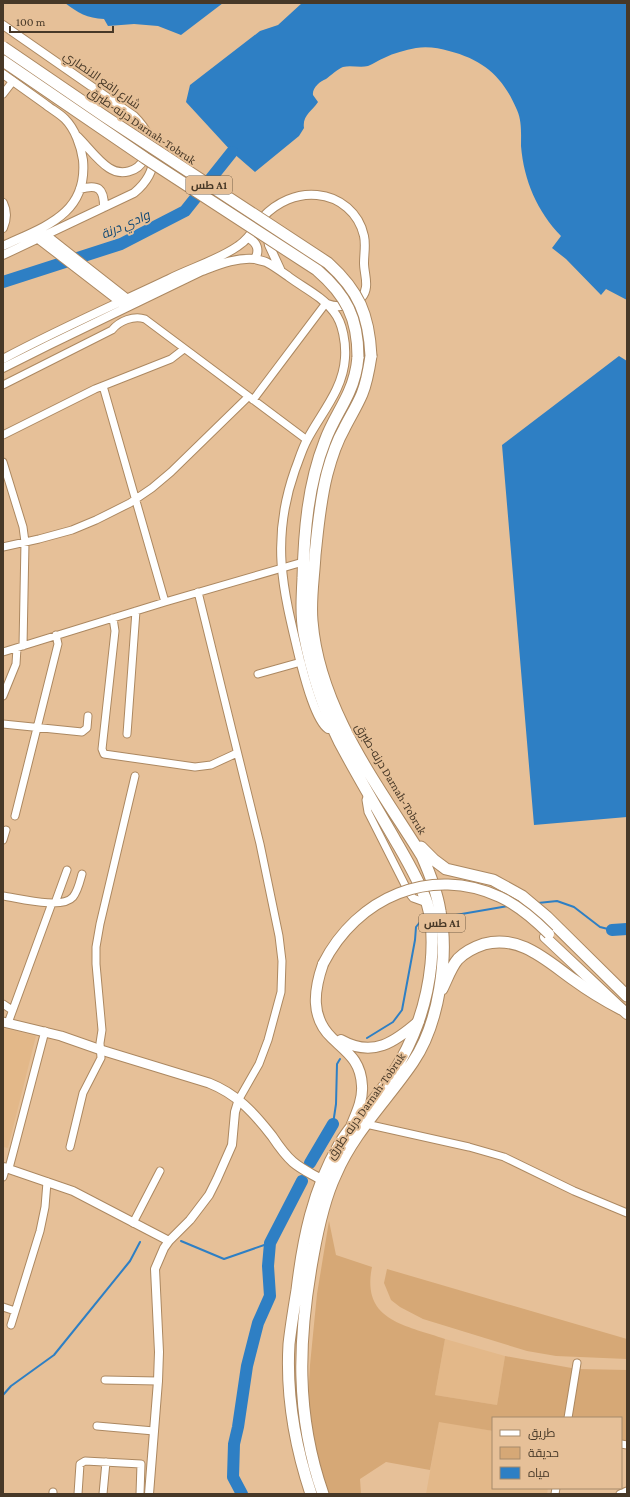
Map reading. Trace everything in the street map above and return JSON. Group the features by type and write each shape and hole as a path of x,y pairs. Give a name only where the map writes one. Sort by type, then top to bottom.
{"highway":[{"name":"درنه-طبرق Darnah-Tobruk","path":"3,47 104,116 328,263 346,283 360,303 369,332 371,356 366,383 355,409 338,442 327,473 322,497 313,582 312,620 320,665 339,717 368,772 422,856 428,870 440,912 444,946 439,994 434,1016 427,1035 414,1060 396,1087 366,1124 342,1162 329,1190 315,1244 307,1298 301,1364 302,1396 310,1450 323,1494"},
{"name":"درنه-طبرق Darnah-Tobruk","path":"3,61 145,158 317,270 335,287 349,307 357,330 358,357 353,383 327,436 316,470 307,518 303,562 302,608 304,632 318,686 334,729 368,794 416,877 427,903 433,937 429,976 419,1021 411,1043 394,1072 340,1143 322,1180 311,1212 300,1264 289,1345 289,1371 293,1422 300,1460 311,1494"},
{"path":"408,834 434,860 446,868 493,880 522,896 547,917 627,996"},
{"path":"439,994 457,960 481,945 503,942 518,944 532,950 603,1000 625,1010"}],"main road":[{"path":"350,1128 360,1103 363,1086 359,1070 352,1055 328,1033 318,1015 315,993 326,965 346,936 362,920 381,906 392,901 425,892 457,891 489,898 518,913 547,935 625,1010"},
{"path":"326,965 321,988 321,1010 328,1027 336,1037 342,1041 357,1047 370,1048 383,1046 399,1038 419,1021"},
{"path":"6,1022 45,1031 209,1083 224,1090 242,1102 259,1119 292,1161 301,1169 322,1180"}],"street":[{"name":"شارع رافع الانصاري","path":"3,25 134,116 148,132 154,156 152,168 146,179 134,193 44,239 3,255"},
{"path":"3,74 65,119 75,134 107,167 115,171 124,172 137,168 143,161 146,153 148,132"},
{"path":"3,94 13,81"},
{"path":"3,246 58,220 68,209 80,189 83,166 81,150 75,134"},
{"path":"80,189 91,186 100,190 103,195 104,208"},
{"path":"3,359 233,249 248,238 264,217 282,202 296,197 311,195 333,198 344,204 360,223 364,237 366,290 360,298 351,304 341,306 326,304"},
{"path":"3,202 6,218 3,228"},
{"path":"264,217 269,245 281,272"},
{"path":"248,238 254,242 258,248 255,259"},
{"path":"44,239 124,301"},
{"path":"3,368 49,345 124,301 212,267 244,259 255,259 266,262 326,304 335,313 341,327 345,350 343,373 330,402 307,440 291,484 286,501 282,525 282,568 288,607 301,662 318,716 325,727 330,730 334,729"},
{"path":"3,546 55,535 84,525 119,509 152,488 250,398 326,304"},
{"path":"3,385 112,330 117,325 133,318 140,317 307,440"},
{"path":"3,435 103,386 171,359 184,349"},
{"path":"103,386 165,602"},
{"path":"3,462 23,527 25,542 20,647 16,664 3,696"},
{"path":"3,652 198,592 303,562"},
{"path":"149,1494 158,1381 159,1336 154,1276 157,1262 169,1241 190,1220 209,1195 217,1180 232,1145 235,1117 268,1040 279,1002 282,973 279,936 266,872 198,592"},
{"path":"127,734 136,611"},
{"path":"113,618 115,631 102,749 104,754 195,767 211,766 237,753"},
{"path":"15,816 58,644 56,635"},
{"path":"258,674 301,662"},
{"path":"3,724 82,732 87,728 88,716"},
{"path":"70,1147 82,1097 100,1062 102,1030 96,977 96,947 100,924 135,776"},
{"path":"3,840 6,830"},
{"path":"6,1022 67,870"},
{"path":"3,896 54,903 69,900 73,897 82,874"},
{"path":"3,1004 12,1010"},
{"path":"3,1177 45,1031"},
{"path":"366,1124 469,1147 504,1157 574,1191 627,1213"},
{"path":"6,1167 73,1191 169,1241"},
{"path":"133,1223 160,1171"},
{"path":"11,1325 40,1231 45,1207 47,1182"},
{"path":"3,1307 15,1311"},
{"path":"568,1417 577,1363"},
{"path":"105,1380 158,1381"},
{"path":"97,1426 154,1431"},
{"path":"78,1494 80,1464 85,1461 141,1464 140,1494"},
{"path":"104,1494 106,1462"},
{"path":"620,1494 627,1491"}],"shaded area":[{"path":"3,1028 36,1036 8,1148 3,1147"},
{"path":"445,1339 505,1356 497,1405 435,1395"},
{"path":"439,1421 492,1431 492,1489 548,1489 547,1494 426,1494"}],"green space":[{"path":"329,1221 336,1255 372,1267 370,1285 373,1299 380,1310 389,1318 401,1324 445,1339 435,1395 497,1405 505,1356 577,1369 627,1370 627,1441 622,1440 622,1417 492,1417 492,1431 439,1422 430,1470 386,1462 360,1479 361,1494 327,1494 314,1452 308,1400 317,1294"},
{"path":"387,1269 627,1339 627,1359 556,1356 527,1351 423,1319 400,1307 391,1300 384,1283"}],"water":[{"path":"65,3 223,3 181,35 158,26 134,24 108,26 104,19 83,14 74,10"},
{"path":"302,3 627,3 627,300 606,289 601,295 566,259 552,248 561,236 545,216 533,195 525,171 521,146 519,114 499,79 472,59 437,48 420,47 396,53 368,66 346,66 337,70 315,87 313,95 318,102 304,120 304,128 299,136 255,172 232,152 186,102 190,85 260,31 278,25"},
{"path":"619,356 627,361 627,817 534,825 502,445"}],"waterway":[{"name":"وادي درنة","path":"3,282 121,244 185,211 232,152"},
{"path":"538,903 557,901 574,907 600,927 612,930"},
{"path":"450,916 508,906"},
{"path":"367,1038 393,1022 402,1010 416,927 420,922"},
{"path":"612,930 627,929"},
{"path":"333,1124 336,1104 337,1064 340,1059"},
{"path":"310,1163 333,1124"},
{"path":"242,1494 233,1477 234,1444 247,1366 258,1323 270,1296 268,1266 270,1243 302,1181"},
{"path":"181,1241 224,1259 270,1243"},
{"path":"3,1395 11,1386 54,1355 130,1261 140,1242"}]}
